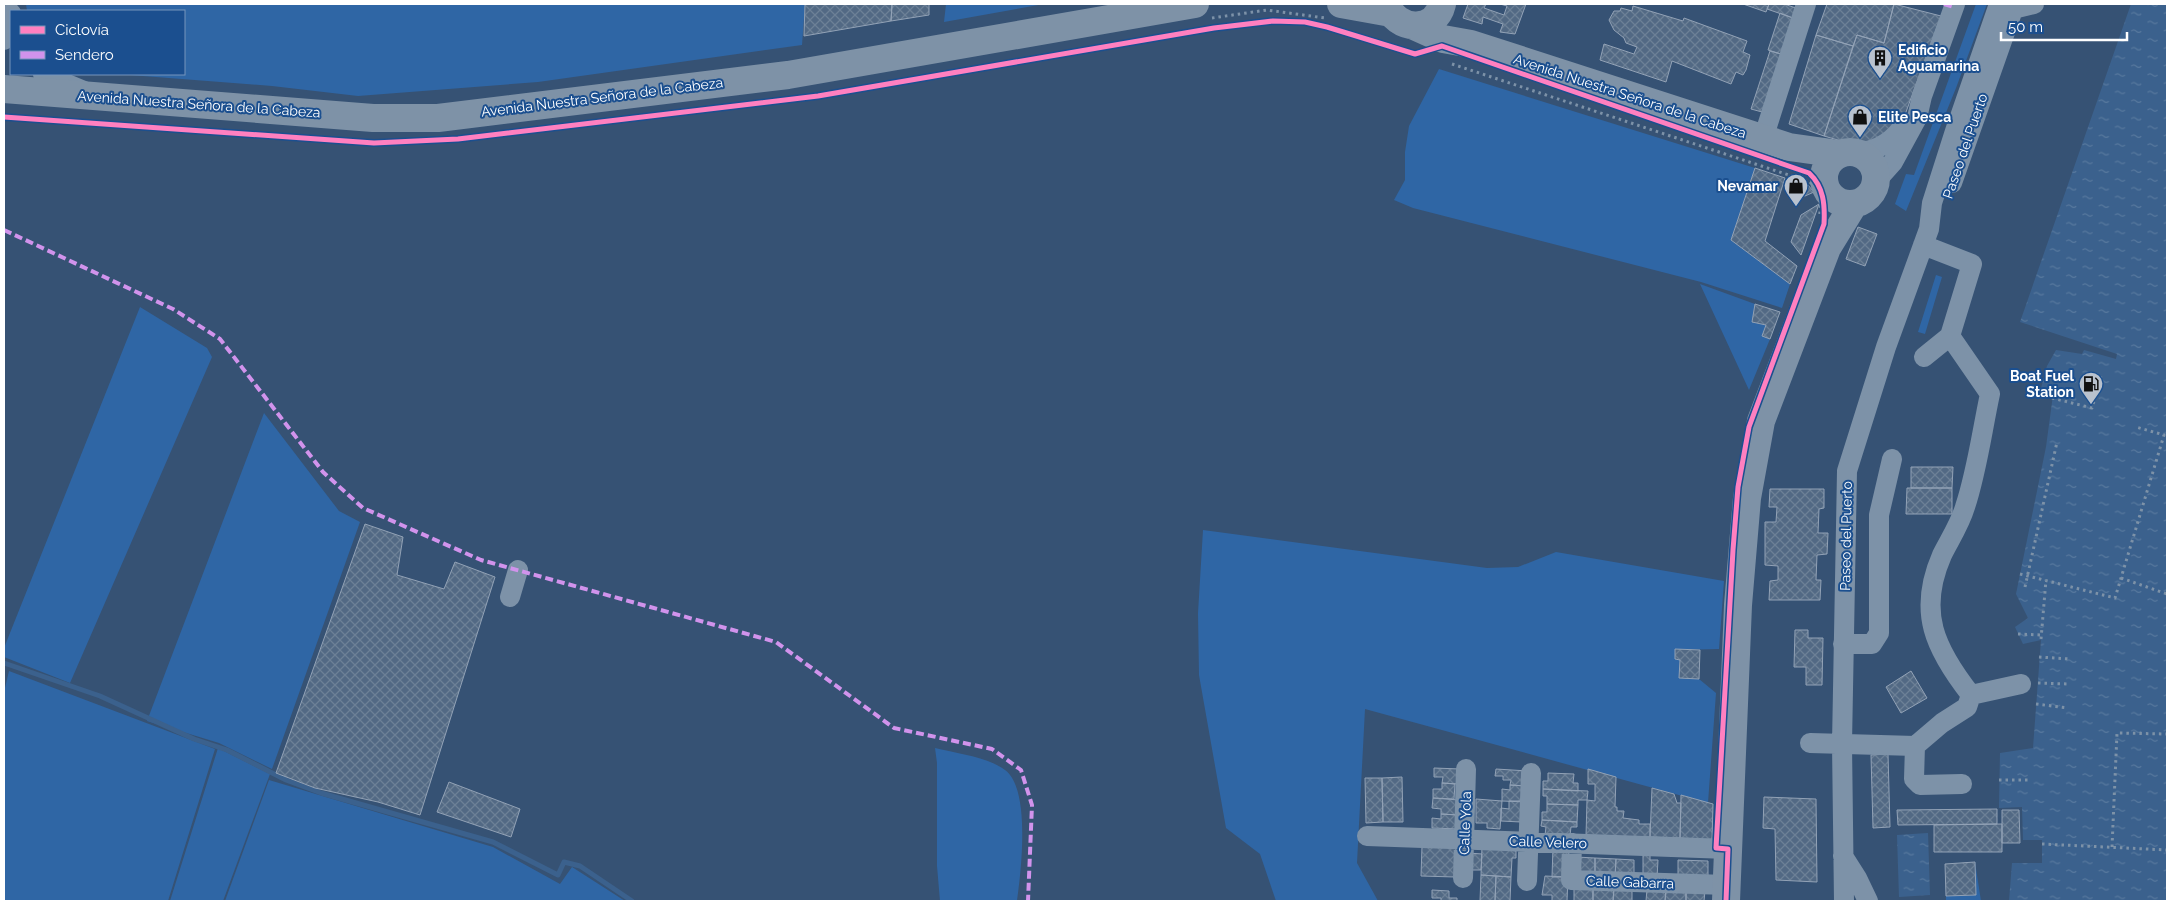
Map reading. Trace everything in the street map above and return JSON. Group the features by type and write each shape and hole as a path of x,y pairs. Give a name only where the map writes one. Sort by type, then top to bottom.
{"highway":[{"name":"Avenida Nuestra Señora de la Cabeza","path":"1442,6 1462,36 1471,44"},
{"path":"1397,14 1430,22 1442,6"},
{"name":"Avenida Nuestra Señora de la Cabeza","path":"4,89 373,118 438,118 788,74 1200,11"},
{"name":"Avenida Nuestra Señora de la Cabeza","path":"1335,11 1397,14 1443,40 1471,44 1763,139 1789,147 1848,153"},
{"name":"Avenida Nuestra Señora de la Cabeza","path":"1789,147 1819,174 1829,189"},
{"path":"1726,893 1738,605 1747,498 1761,421 1823,231 1829,189 1826,165 1848,153 1872,163 1876,181 1869,197 1829,189"}],"street":[{"path":"1763,139 1806,4"},
{"path":"2009,6 2034,4"},
{"path":"1876,181 1893,162 1917,118 1922,96 1951,5"},
{"name":"Paseo del Puerto","path":"1844,901 1842,744 1847,471 1886,347 1926,237 1932,203 1955,131 1966,119 2004,14 2009,6"},
{"name":"Paseo del Puerto","path":"1926,237 1944,207 2009,6"},
{"path":"4,40 10,19"},
{"path":"44,75 95,96"},
{"path":"1848,153 1867,152 1892,140 1901,130 1922,96"},
{"path":"1924,357 1950,336 1972,264 1926,237"},
{"path":"1950,336 1990,394 1966,506 1936,571 1930,592 1929,615 1944,658 1971,695"},
{"path":"1843,644 1872,644 1879,633 1879,516 1892,459"},
{"path":"510,597 518,570"},
{"path":"1971,695 2030,684"},
{"path":"1810,743 1915,746 1942,723 1967,707 1971,695"},
{"path":"1915,746 1914,779 1920,785 1962,784"},
{"name":"Calle Yola","path":"1463,878 1466,769"},
{"path":"1527,882 1531,773"},
{"name":"Calle Velero","path":"1367,836 1728,849"},
{"name":"Calle Gabarra","path":"1572,843 1571,880 1726,893"},
{"path":"1843,856 1858,878 1868,901"}],"path":[{"path":"1200,11 1335,11"},
{"path":"1446,60 1455,66 1810,182 1817,191 1822,203 1823,231"},
{"path":"1823,231 1825,203 1820,190 1829,189"},
{"path":"2052,398 2092,408 2101,376"},
{"path":"2020,574 2115,598 2164,435 2136,426"},
{"path":"2025,587 2057,442"},
{"path":"2121,578 2167,594"},
{"path":"2018,634 2041,637 2046,580"},
{"path":"2039,657 2070,659"},
{"path":"2030,684 2069,684"},
{"path":"2036,704 2068,708"},
{"path":"2112,847 2117,732 2167,734"},
{"path":"1999,780 2030,780"},
{"path":"2042,844 2167,850"}],"shaded area":[{"path":"26,4 805,4 802,45 538,82 358,96 272,86 130,75 185,75 185,10 27,10"},
{"path":"946,4 1044,4 944,22"},
{"path":"1976,4 1987,4 1956,88 1906,211 1895,204 1906,174 1914,175"},
{"path":"1439,69 1755,168 1731,240 1790,284 1782,308 1701,282 1413,208 1394,200 1405,180 1405,152 1409,126"},
{"path":"1936,275 1942,277 1925,334 1918,332"},
{"path":"1700,284 1755,304 1752,321 1766,325 1762,336 1770,339 1749,390"},
{"path":"140,307 207,348 212,357 70,683 4,657 4,648"},
{"path":"264,413 339,511 360,522 272,769 219,743 147,721"},
{"path":"1203,530 1487,568 1518,567 1556,552 1724,581 1719,649 1675,650 1675,659 1680,660 1680,678 1699,679 1716,693 1708,803 1365,709 1357,863 1378,901 1276,901 1260,854 1226,828 1199,675 1198,613"},
{"path":"9,671 215,749 168,901 4,901 4,692"},
{"path":"218,748 270,774 223,901 170,901"},
{"path":"935,748 990,762 1005,770 1013,780 1018,794 1022,832 1017,901 940,901 937,866 937,763"},
{"path":"269,780 493,847 560,884 572,867 625,901 225,901"},
{"path":"1975,862 1981,901 1946,901 1946,896 1975,895"}],"water":[{"path":"2131,4 2167,4 2167,901 2009,901 2012,863 2042,863 2042,840 2023,840 2022,807 1999,808 2000,753 2033,748 2041,640 2023,644 2015,627 2028,618 2016,594 2046,447 2053,395 2040,392 2047,366 2056,350 2082,354 2084,350 2116,359 2117,354 2020,322"},
{"path":"1928,833 1930,895 1899,897 1897,835"}],"building":[{"path":"805,4 892,4 891,21 804,36"},
{"path":"892,4 929,4 929,15 891,21"},
{"path":"1468,4 1486,4 1484,8 1504,15 1507,6 1500,4 1526,4 1515,34 1500,32 1503,24 1483,17 1482,24 1463,18"},
{"path":"1743,4 1769,4 1766,12"},
{"path":"1769,4 1784,4 1796,8 1793,18 1767,9"},
{"path":"1827,4 1894,4 1884,43 1857,35 1853,46 1816,35"},
{"name":"Edificio Aguamarina","path":"1894,4 1941,16 1906,112 1899,126 1888,136 1855,145 1824,136 1857,35 1884,43"},
{"path":"1633,6 1683,21 1684,18 1747,41 1743,52 1750,55 1746,70 1743,75 1736,72 1731,84 1672,61 1666,82 1600,60 1604,44 1634,54 1637,47 1626,43 1624,38 1614,30 1609,20 1614,11 1620,11 1621,8 1632,11"},
{"path":"1780,13 1793,18 1781,54 1768,50"},
{"path":"1816,35 1853,46 1824,136 1789,124"},
{"path":"1770,51 1781,54 1762,112 1751,109"},
{"path":"1755,168 1785,178 1765,241 1797,266 1790,284 1731,240"},
{"path":"1798,181 1807,184 1814,192 1805,196 1793,193"},
{"path":"1819,204 1801,255 1791,242 1801,215"},
{"path":"1858,227 1877,234 1865,266 1846,259"},
{"path":"1755,304 1780,312 1770,339 1762,336 1766,325 1752,322"},
{"path":"1911,467 1953,467 1952,488 1911,488"},
{"path":"1907,488 1952,488 1952,514 1906,514"},
{"path":"1770,489 1824,489 1824,508 1819,509 1818,533 1828,533 1827,554 1817,555 1816,580 1821,580 1820,600 1769,600 1770,581 1778,580 1778,566 1765,565 1765,522 1776,522 1777,507 1769,507"},
{"path":"365,524 403,537 397,575 444,589 455,562 495,577 420,815 378,802 315,788 276,773"},
{"path":"1795,630 1808,630 1808,638 1823,638 1822,685 1806,685 1806,667 1794,667"},
{"path":"1675,649 1700,650 1699,679 1679,678 1680,660 1675,659"},
{"path":"1911,671 1927,698 1901,713 1886,687"},
{"path":"1888,754 1890,827 1873,828 1871,755"},
{"path":"1434,768 1460,769 1459,784 1442,783 1443,777 1434,777"},
{"path":"1496,769 1528,771 1527,786 1510,785 1511,780 1503,780 1503,776 1495,776"},
{"path":"1588,769 1616,777 1615,807 1617,807 1617,811 1624,811 1623,818 1639,820 1639,824 1650,824 1650,837 1586,836 1587,800 1595,801 1595,784 1588,784"},
{"path":"1548,773 1574,774 1573,783 1578,783 1578,791 1543,789 1543,781 1548,781"},
{"path":"1402,777 1403,822 1383,822 1382,778"},
{"path":"1365,778 1382,778 1383,822 1366,823"},
{"path":"449,782 520,809 511,837 437,812"},
{"path":"1442,783 1455,784 1454,799 1433,798 1433,789 1442,789"},
{"path":"1510,785 1527,786 1527,802 1502,801 1502,789 1510,790"},
{"path":"1652,788 1674,794 1677,803 1681,803 1680,838 1650,837"},
{"path":"1543,789 1588,791 1587,800 1578,800 1578,805 1547,804 1547,796 1543,796"},
{"path":"1681,795 1713,804 1712,840 1680,838"},
{"path":"1764,797 1816,799 1817,882 1776,880 1775,829 1763,828"},
{"path":"1433,798 1459,800 1458,815 1441,814 1441,809 1432,808"},
{"path":"1476,799 1502,801 1500,829 1487,828 1487,823 1476,823"},
{"path":"1509,801 1522,801 1521,822 1501,821 1501,808 1509,809"},
{"path":"1547,804 1578,805 1577,822 1542,820 1542,812 1547,812"},
{"path":"1997,809 1997,824 1898,825 1897,810"},
{"path":"2002,810 2019,810 2020,843 2002,843"},
{"path":"1441,814 1458,815 1458,829 1432,828 1432,818 1441,819"},
{"path":"1542,820 1577,822 1577,827 1571,827 1570,835 1545,835 1546,827 1541,826"},
{"path":"2002,824 2002,852 1934,852 1934,825"},
{"path":"1422,846 1456,847 1455,877 1421,876"},
{"path":"1482,846 1516,851 1516,858 1512,858 1511,877 1481,875"},
{"path":"1553,847 1569,848 1568,877 1552,877"},
{"path":"1468,853 1482,854 1481,870 1468,870"},
{"path":"1643,853 1650,854 1650,860 1658,860 1657,878 1643,877"},
{"path":"1576,857 1595,858 1595,876 1575,875"},
{"path":"1595,858 1616,859 1615,877 1595,876"},
{"path":"1616,859 1634,860 1634,878 1615,877"},
{"path":"1678,860 1708,861 1708,880 1678,879"},
{"path":"1975,862 1976,895 1946,896 1945,864"},
{"path":"1481,875 1496,876 1495,901 1480,901"},
{"path":"1496,876 1511,877 1510,901 1495,901"},
{"path":"1545,876 1568,877 1567,901 1552,901 1552,895 1542,895"},
{"path":"1574,886 1593,887 1593,901 1574,901"},
{"path":"1593,887 1614,888 1613,901 1593,901"},
{"path":"1614,888 1632,888 1632,901 1613,901"},
{"path":"1647,889 1666,890 1665,901 1646,901"},
{"path":"1432,890 1449,891 1449,898 1457,898 1457,901 1441,901 1441,898 1432,898"},
{"path":"1666,890 1686,891 1686,901 1665,901"},
{"path":"1686,891 1705,891 1704,901 1686,901"}],"waterway":[{"path":"4,663 100,696 194,739 227,750 286,780 321,793 493,842 558,875 564,862 580,866 632,901"}],"marked path":[{"path":"1944,4 1954,7"},
{"path":"4,230 173,309 220,339 323,472 363,508 481,560 776,642 894,728 992,749 1021,770 1032,805 1028,901"}],"cycle path":[{"path":"4,117 374,143 458,139 818,96 1214,28 1273,21 1305,22 1327,27 1415,54 1442,46 1809,173 1821,190 1824,224 1749,427 1738,487 1716,848 1728,849 1726,901"}],"place":[{"name":"Edificio Aguamarina","path":"1880,79"},
{"name":"Elite Pesca","path":"1860,138"},
{"name":"Nevamar","path":"1796,207"},
{"name":"Boat Fuel Station","path":"2091,405"}]}
